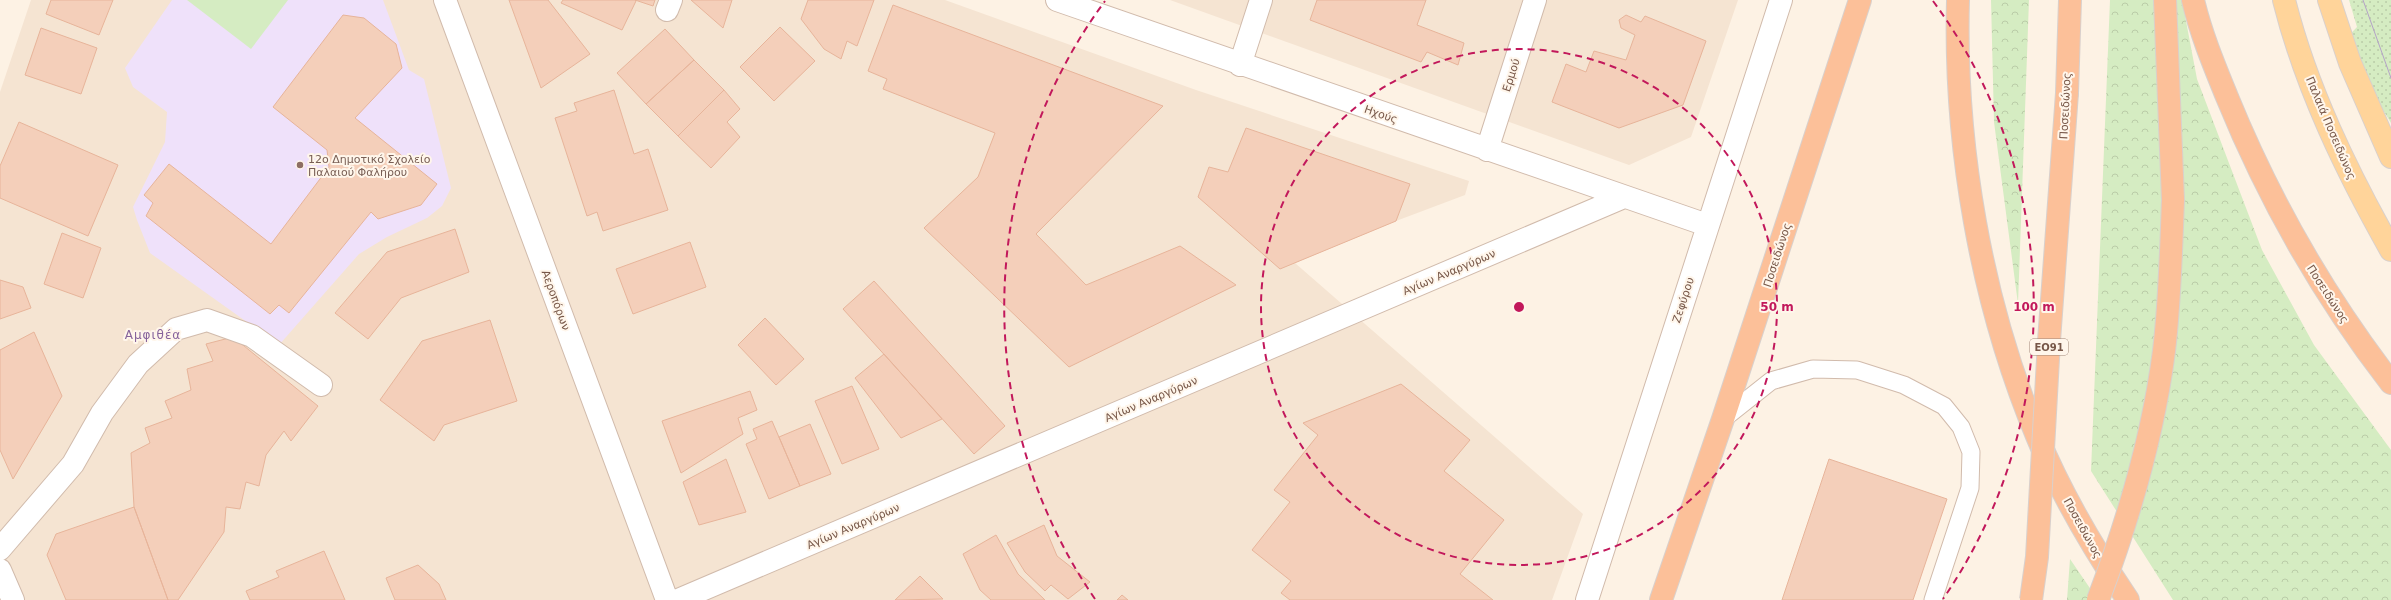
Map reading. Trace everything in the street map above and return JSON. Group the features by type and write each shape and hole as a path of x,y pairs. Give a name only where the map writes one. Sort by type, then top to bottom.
{"highway":[{"name":"Ποσειδώνος","path":"1661,600 1723,419 1860,0"},
{"name":"Ποσειδώνος","path":"1958,0 1963,142 1979,235 1993,304 2008,355 2036,436 2061,488 2094,548 2128,600"},
{"name":"Ποσειδώνος","path":"2031,600 2038,541 2049,341 2067,93 2070,0"},
{"path":"2098,600 2142,458 2164,352 2173,200 2165,0"},
{"name":"Ποσειδώνος","path":"2193,0 2200,30 2247,146 2290,233 2361,344 2391,382"}],"main road":[{"name":"Παλαιά Ποσειδώνος","path":"2284,0 2309,77 2336,144 2368,210 2391,250"},
{"path":"2328,0 2350,63 2391,157"}],"street":[{"name":"Αεροπόρων","path":"445,0 667,600"},
{"name":"Ηχούς","path":"1057,0 1240,65 1707,225"},
{"path":"1240,65 1261,0"},
{"name":"Ερμού","path":"1487,150 1535,0"},
{"name":"Ζεφύρου","path":"1587,600 1781,0"},
{"name":"Αγίων Αναργύρων","path":"678,600 1624,197"},
{"path":"0,549 73,464 102,413 138,364 176,329 207,320 252,336 321,385"},
{"path":"0,570 13,600"}],"lane":[{"path":"1723,419 1771,381 1813,370 1857,370 1904,385 1944,406 1961,427 1971,452 1970,488 1933,600"}],"shaded area":[{"path":"31,0 945,0 1196,90 1469,181 1465,195 1396,221 1295,263 1583,514 1552,600 0,600 0,92"},
{"name":"12ο Δημοτικό Σχολείο Παλαιού Φαλήρου","path":"172,0 383,0 409,70 424,79 451,188 442,206 427,218 387,237 359,254 279,345 150,253 137,220 133,207 165,142 167,112 133,87 125,68"},
{"path":"1170,0 1738,0 1691,137 1629,165"}],"green space":[{"path":"187,0 288,0 251,49"},
{"path":"1991,0 2029,0 2018,304 1994,122"},
{"path":"2110,0 2182,0 2197,79 2262,250 2314,345 2391,450 2391,600 2173,600 2091,471"},
{"path":"2349,0 2391,0 2391,123 2342,43 2357,27"},
{"path":"2070,559 2098,600 2067,600"}],"building":[{"path":"51,0 113,0 99,35 46,14"},
{"path":"509,0 548,0 590,54 541,88"},
{"path":"563,0 636,1 622,30 561,3"},
{"path":"635,0 655,0 653,6"},
{"path":"691,0 732,0 723,28"},
{"path":"808,0 874,0 857,46 847,41 841,59 824,49 801,19"},
{"path":"1317,0 1426,0 1417,25 1464,43 1458,65 1427,52 1421,62 1310,20"},
{"path":"893,5 1163,106 1036,234 1086,285 1180,246 1236,285 1069,367 924,228 978,177 995,133 883,89 887,79 868,71"},
{"path":"343,15 364,18 396,44 402,68 355,118 437,184 421,205 378,219 371,212 289,313 279,305 270,314 146,216 153,203 144,195 169,164 271,244 329,167 327,150 273,107"},
{"path":"1626,15 1641,22 1645,16 1706,41 1683,105 1619,128 1552,102 1566,64 1586,72 1594,51 1626,60 1635,35 1621,28 1619,20"},
{"path":"780,27 815,61 774,101 740,67"},
{"path":"41,28 97,48 81,94 25,75"},
{"path":"665,29 694,60 646,104 617,73"},
{"path":"694,60 724,90 678,136 646,104"},
{"path":"614,90 634,154 648,149 668,210 603,231 597,212 587,216 555,118 577,111 574,103"},
{"path":"724,90 740,109 727,122 740,137 711,168 678,136"},
{"path":"19,122 118,165 88,236 0,198 0,166"},
{"path":"1246,128 1410,184 1396,221 1280,269 1198,197 1209,167 1228,172"},
{"path":"455,229 469,272 401,298 368,339 335,313 387,252"},
{"path":"62,233 101,248 83,298 44,284"},
{"path":"690,242 706,287 633,314 616,269"},
{"path":"0,280 23,287 31,308 0,319"},
{"path":"874,281 1005,426 974,454 843,309"},
{"path":"765,318 804,359 776,385 738,345"},
{"path":"490,320 517,401 444,425 434,441 380,400 422,341"},
{"path":"34,332 62,396 13,479 0,450 0,350"},
{"path":"233,337 318,406 291,441 284,431 266,455 259,486 246,482 240,509 226,507 224,532 178,600 168,600 134,507 131,453 150,443 145,428 172,418 165,401 191,390 187,369 213,361 206,344"},
{"path":"884,354 942,419 901,438 855,378"},
{"path":"1401,384 1470,440 1444,471 1504,520 1460,574 1493,600 1290,600 1281,593 1291,581 1252,550 1290,502 1274,490 1318,435 1303,423"},
{"path":"852,386 879,449 842,464 815,401"},
{"path":"750,391 757,410 738,418 743,434 681,473 662,421"},
{"path":"772,421 800,486 769,499 746,444 757,439 753,429"},
{"path":"810,424 831,474 800,486 779,437"},
{"path":"726,459 746,512 699,525 683,482"},
{"path":"1829,459 1947,499 1913,600 1782,600"},
{"path":"134,507 168,600 66,600 47,555 56,534"},
{"path":"1044,525 1057,556 1090,582 1068,599 1051,585 1045,591 1025,572 1007,543"},
{"path":"996,535 1018,574 1045,600 991,600 980,590 963,554"},
{"path":"324,551 345,600 250,600 246,591 279,577 276,571"},
{"path":"418,565 439,584 446,600 395,600 386,578"},
{"path":"920,576 943,599 895,600"},
{"path":"1122,595 1128,600 1117,600"}],"tram line":[{"path":"2363,0 2391,78"}],"place":[{"name":"12ο Δημοτικό Σχολείο Παλαιού Φαλήρου","path":"300,165"}],"district":[{"name":"Αμφιθέα","path":"153,335"}]}
